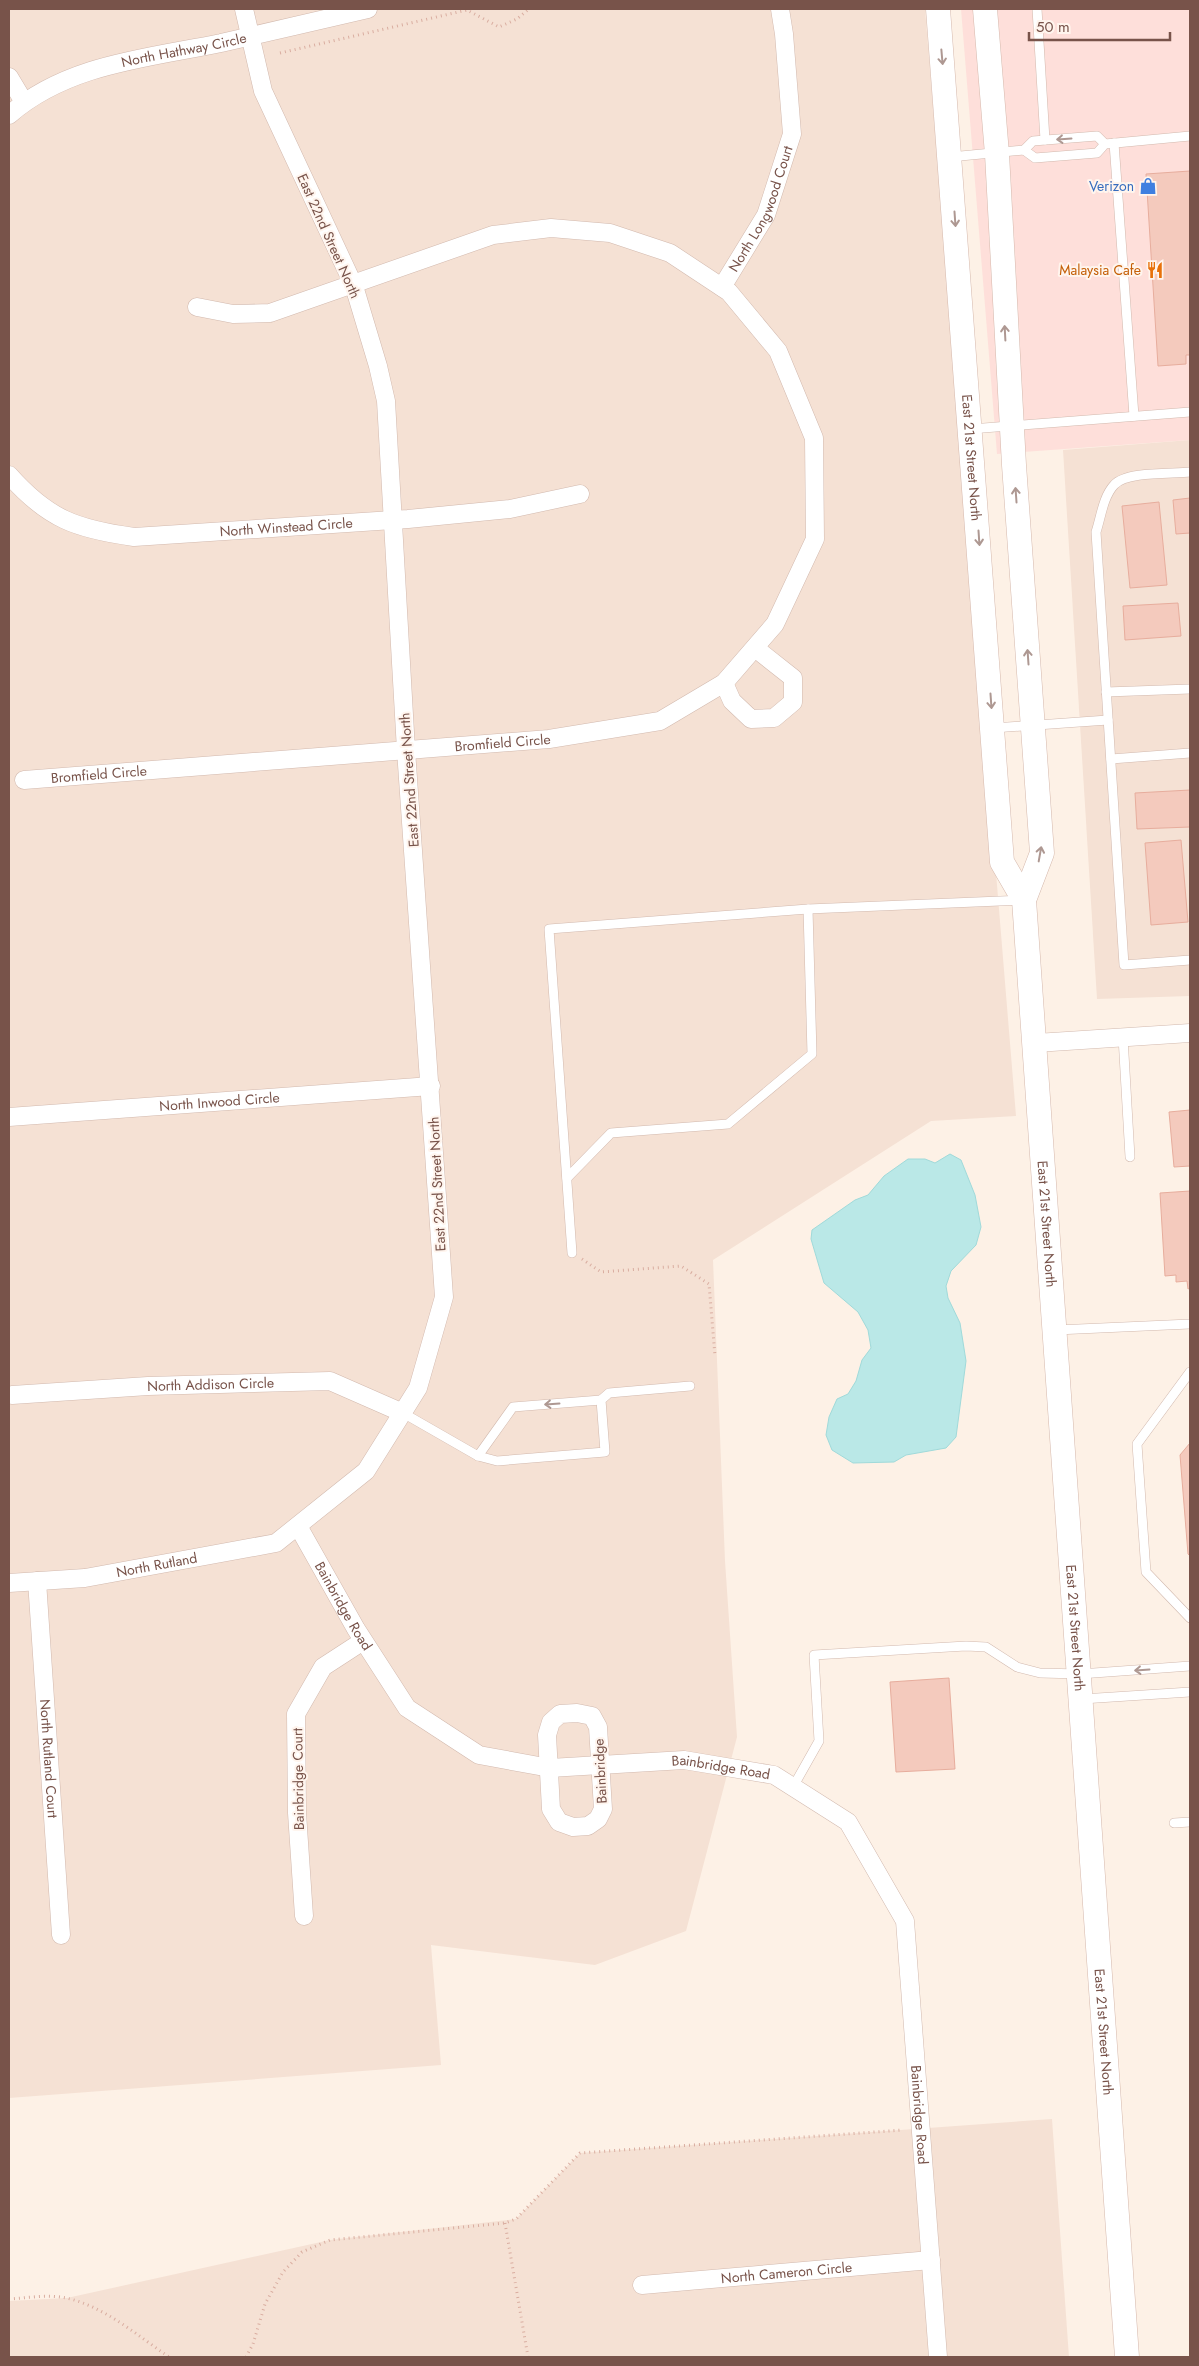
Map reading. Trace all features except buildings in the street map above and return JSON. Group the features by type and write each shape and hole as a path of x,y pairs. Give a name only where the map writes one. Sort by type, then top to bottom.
{"main road":[{"name":"East 21st Street North","path":"938,9 1002,862 1024,900 1036,1043 1127,2357"},
{"name":"East 21st Street North","path":"985,9 997,154 1012,427 1042,853 1024,900"}],"street":[{"name":"East 22nd Street North","path":"244,9 263,91 354,286 378,366 386,401 406,750 431,1086 444,1297 418,1388 366,1470 298,1526"},
{"name":"North Hathway Circle","path":"9,115 24,102 52,85 94,69 368,9"},
{"name":"North Longwood Court","path":"722,288 766,214 792,134 784,34 780,9"},
{"path":"9,77 24,102"},
{"name":"Bromfield Circle","path":"24,780 549,739 660,721 724,683 755,648 775,624 815,538 814,438 778,351 729,292 670,253 610,233 551,228 493,235 354,286 270,313 233,314 197,307"},
{"name":"North Winstead Circle","path":"9,475 42,509 74,524 102,532 134,537 394,520 510,509 580,494"},
{"path":"724,683 732,701 751,719 774,718 793,702 793,678 755,648"},
{"path":"1036,1043 1190,1033"},
{"name":"North Inwood Circle","path":"9,1117 431,1086"},
{"name":"North Addison Circle","path":"12,1394 148,1386 330,1381 402,1413"},
{"name":"North Rutland","path":"9,1583 86,1578 276,1544 298,1526"},
{"name":"Bainbridge Road","path":"298,1526 363,1641 407,1708 479,1755 550,1768 684,1760 774,1775 848,1822 904,1921 922,2129 938,2357"},
{"name":"North Rutland Court","path":"37,1581 61,1936"},
{"name":"Bainbridge Court","path":"304,1916 297,1813 296,1714 324,1667 363,1641"},
{"name":"Bainbridge","path":"577,1712 592,1716 598,1727 603,1809 598,1818 588,1826 573,1827 560,1822 551,1809 550,1768 547,1735 551,1722 560,1714 577,1712"},
{"name":"North Cameron Circle","path":"642,2285 931,2260"}],"lane":[{"path":"1037,9 1045,140"},
{"path":"950,156 997,154 1024,150 1033,141 1045,140 1097,136 1110,143"},
{"path":"1024,150 1035,158 1097,153 1110,143 1190,136"},
{"path":"1110,143 1134,416"},
{"path":"971,429 1190,412"},
{"path":"1190,472 1125,477 1114,484 1105,501 1096,532 1124,965 1190,960"},
{"path":"1106,692 1190,689"},
{"path":"993,728 1108,720"},
{"path":"1111,759 1190,753"},
{"path":"572,1253 549,929 808,908 1024,900"},
{"path":"567,1178 611,1133 728,1124 812,1054 808,908"},
{"path":"1123,1037 1130,1157"},
{"path":"1056,1330 1190,1324"},
{"path":"1190,1372 1137,1444 1146,1572 1190,1618"},
{"path":"478,1456 513,1407 601,1400 609,1393 690,1386"},
{"path":"402,1413 478,1456 497,1461 605,1452 601,1400"},
{"path":"793,1787 819,1742 814,1655 966,1646 986,1647 1017,1667 1040,1673 1080,1674 1190,1666"},
{"path":"1081,1699 1190,1692"},
{"path":"1174,1823 1190,1822"}],"path":[{"path":"280,53 466,10 499,27 517,20 529,9"},
{"path":"572,1253 601,1272 681,1266 709,1284 715,1356"},
{"path":"246,2357 253,2344 265,2304 282,2272 302,2252 330,2240 505,2223 516,2219 580,2154 922,2129"},
{"path":"505,2223 528,2357"},
{"path":"9,2299 47,2296 67,2298 94,2307 169,2357"}],"shaded area":[{"path":"9,9 925,9 1016,1116 931,1121 713,1260 725,1561 737,1737 686,1931 595,1965 431,1945 441,2065 9,2098"},
{"path":"961,9 1190,9 1190,440 997,454"},
{"path":"1190,440 1190,996 1097,999 1063,450"},
{"path":"1052,2119 1069,2357 9,2357 9,2301 67,2298 330,2240 516,2219 580,2153"}],"water":[{"path":"950,1154 961,1160 975,1195 981,1227 976,1245 951,1271 946,1286 948,1298 960,1323 966,1361 956,1437 946,1448 906,1455 894,1462 853,1463 832,1450 826,1435 829,1417 837,1399 848,1394 856,1381 862,1360 871,1348 868,1330 858,1312 824,1283 811,1239 812,1230 855,1200 868,1195 884,1176 908,1159 925,1159 935,1163"}],"place":[{"name":"Verizon","path":"1148,186"},
{"name":"Malaysia Cafe","path":"1155,270"}]}
